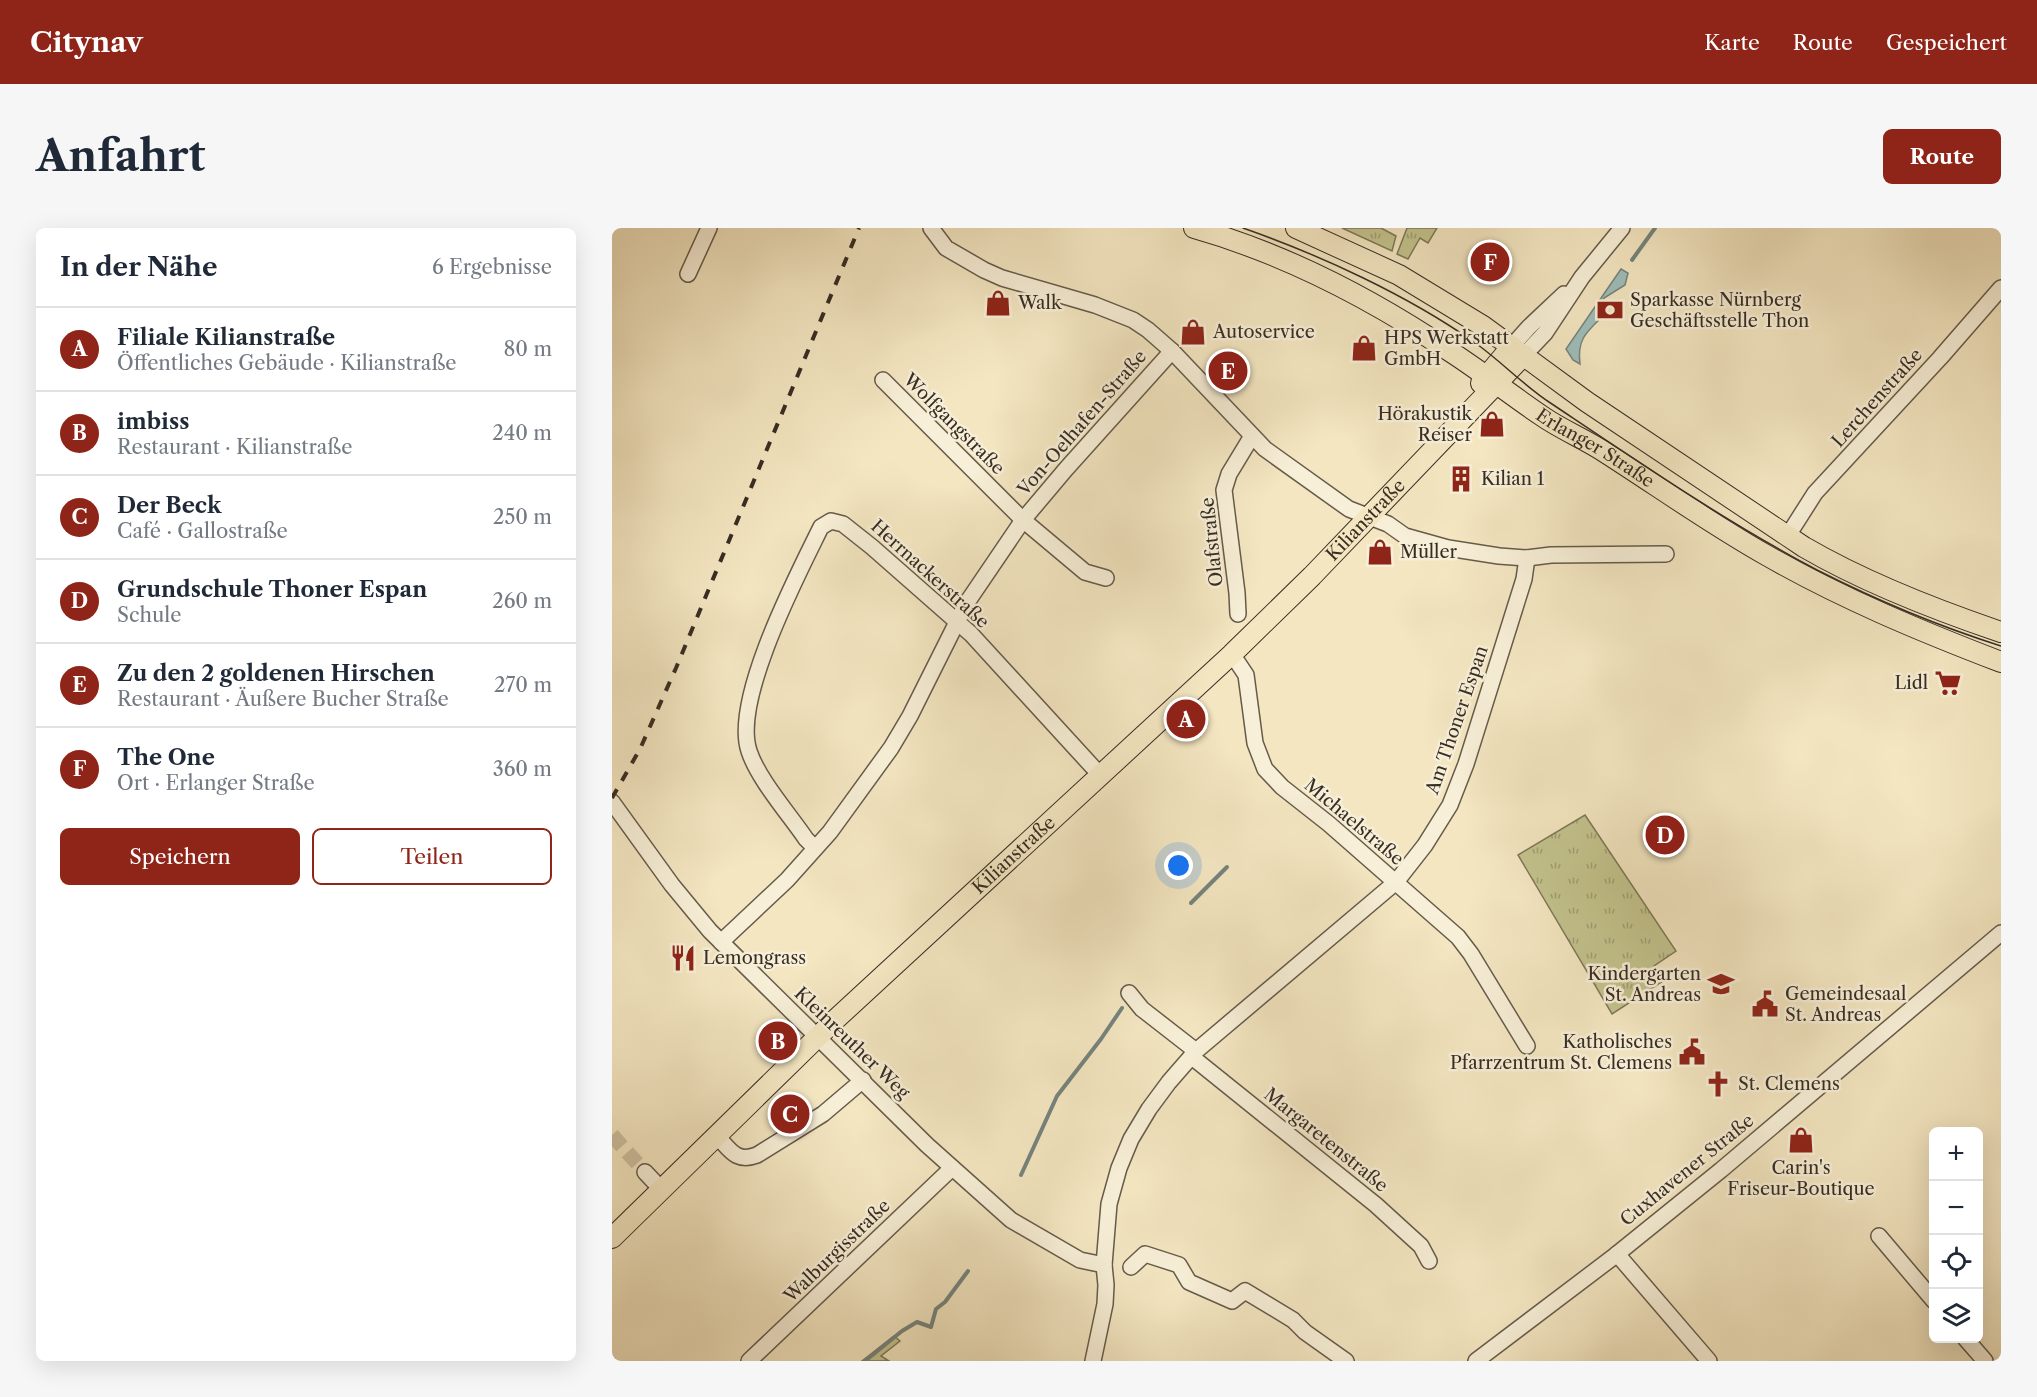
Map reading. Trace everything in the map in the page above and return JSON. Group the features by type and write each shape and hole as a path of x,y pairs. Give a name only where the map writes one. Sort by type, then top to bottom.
{"main road":[{"name":"Erlanger Straße","path":"1194,228 1277,257 1319,276 1419,331 1542,416 1604,451 1766,555 1878,613 2001,662"},
{"name":"Erlanger Straße","path":"1296,228 1399,275 1479,323 1595,407 1787,537 1834,564 1902,595 2001,632"},
{"name":"Kilianstraße","path":"612,1238 818,1037 1232,654 1369,517 1412,471 1432,442 1518,351"}],"street":[{"path":"688,274 709,228"},
{"path":"932,228 946,248 984,270 1002,278 1095,305 1133,320 1172,351 1252,436 1288,468 1348,509 1388,524 1406,536 1438,546 1527,558 1551,555 1666,554"},
{"path":"1518,351 1529,327 1582,277 1622,228"},
{"name":"Lerchenstraße","path":"1787,537 1815,493 1940,358 2001,288"},
{"name":"Von-Oelhafen-Straße","path":"721,942 787,880 830,832 891,748 966,604 1023,520 1066,468 1172,351"},
{"name":"Wolfgangstraße","path":"883,380 1023,520"},
{"name":"Olafstraße","path":"1238,614 1224,490 1229,474 1252,436"},
{"name":"Von-Oelhafen-Straße","path":"1023,520 1085,572 1106,578"},
{"name":"Herrnackerstraße","path":"815,848 756,767 746,739 745,723 766,650 788,595 821,527 831,521 843,524 872,546 958,623 1101,776"},
{"name":"Am Thoner Espan","path":"1396,882 1425,845 1450,805 1466,764 1524,579 1527,558"},
{"name":"Michaelstraße","path":"1093,1361 1105,1304 1104,1265 1109,1204 1119,1168 1131,1139 1149,1109 1194,1054 1396,882 1282,787 1266,769 1255,743 1246,675 1232,654"},
{"name":"Kleinreuther Weg","path":"612,802 672,885 721,942 952,1168 1011,1220 1080,1260 1104,1265"},
{"path":"1396,882 1458,937 1471,954 1527,1046"},
{"name":"Cuxhavener Straße","path":"1476,1361 1617,1254 2001,933"},
{"path":"1129,993 1142,1010 1194,1054"},
{"name":"Margaretenstraße","path":"1194,1054 1376,1205 1421,1246 1429,1261"},
{"path":"717,1136 740,1157 748,1158 757,1155 823,1114 863,1080"},
{"name":"Walburgisstraße","path":"749,1361 952,1168"},
{"path":"645,1172 662,1190"},
{"path":"1879,1236 1929,1295"},
{"path":"1131,1267 1145,1254 1179,1265 1189,1282 1232,1301 1245,1290 1293,1320 1305,1332 1346,1361"},
{"path":"1617,1254 1709,1361"},
{"path":"1969,1343 1985,1361"}],"green space":[{"path":"1342,228 1381,228 1396,236 1392,251"},
{"path":"1407,228 1437,228 1428,243 1420,238 1408,259 1397,254"},
{"path":"1585,815 1676,951 1654,966 1663,981 1612,1014 1518,855"},
{"path":"894,1336 900,1341 881,1356 889,1361 862,1361"}],"water":[{"path":"1621,269 1628,273 1625,285 1604,298 1599,308 1601,318 1581,343 1580,364 1573,360 1566,349"}],"waterway":[{"path":"1632,260 1655,228"},
{"path":"1191,903 1227,867"},
{"path":"1021,1175 1057,1096 1122,1008"},
{"path":"865,1361 902,1331 917,1322 931,1327 936,1309 945,1302 968,1271"}],"tunnel":[{"path":"612,1135 645,1172"}],"tram line":[{"path":"1243,228 1332,264 1420,308 1474,342 1542,397 1584,426 1749,532 1817,570 1885,602 2001,646"}],"railway":[{"path":"612,798 640,749 676,668 859,228"}],"place":[{"name":"The One","path":"1490,262"},
{"name":"Walk","path":"998,303"},
{"name":"Sparkasse Nürnberg Geschäftsstelle Thon","path":"1610,310"},
{"name":"Autoservice","path":"1193,332"},
{"name":"HPS Werkstatt GmbH","path":"1364,348"},
{"name":"Zu den 2 goldenen Hirschen","path":"1228,371"},
{"name":"Hörakustik Reiser","path":"1492,424"},
{"name":"Kilian 1","path":"1461,479"},
{"name":"Müller","path":"1380,552"},
{"name":"Lidl","path":"1948,683"},
{"name":"Filiale Kilianstraße","path":"1186,719"},
{"name":"Grundschule Thoner Espan","path":"1665,835"},
{"name":"Lemongrass","path":"683,958"},
{"name":"Kindergarten St. Andreas","path":"1721,984"},
{"name":"Gemeindesaal St. Andreas","path":"1765,1004"},
{"name":"imbiss","path":"778,1041"},
{"name":"Katholisches Pfarrzentrum St. Clemens","path":"1692,1052"},
{"name":"St. Clemens","path":"1718,1084"},
{"name":"Der Beck","path":"790,1114"},
{"name":"Carin's Friseur-Boutique","path":"1801,1140"}]}
